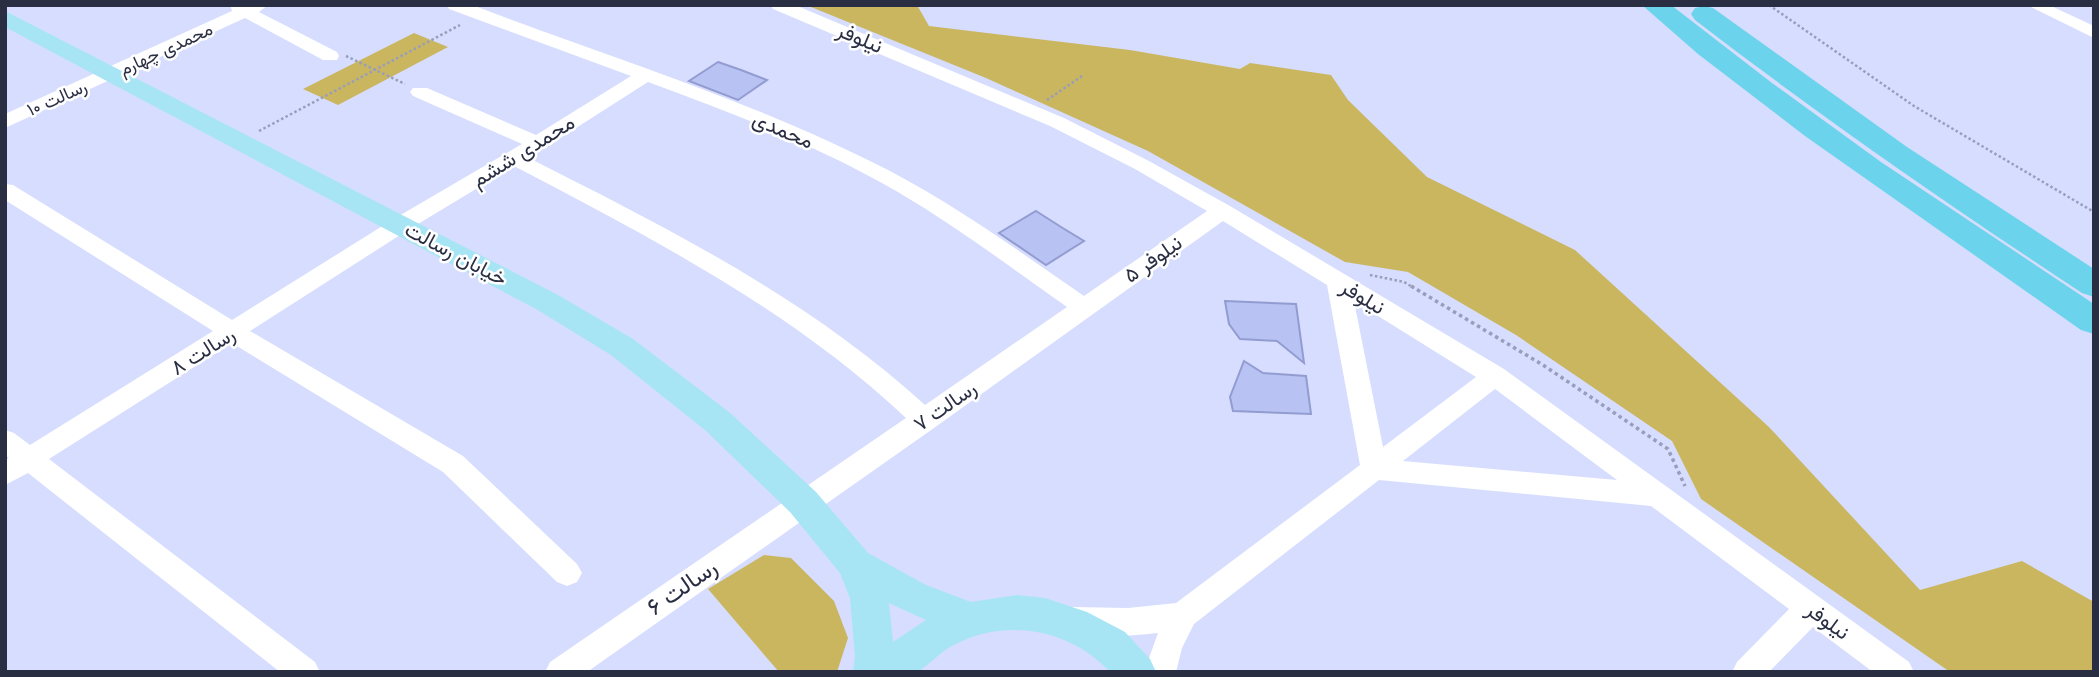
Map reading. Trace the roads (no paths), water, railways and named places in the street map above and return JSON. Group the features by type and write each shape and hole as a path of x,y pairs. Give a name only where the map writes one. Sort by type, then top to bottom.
{"highway":[{"path":"1655,5 1742,77 1901,193 2094,321"},
{"path":"1692,5 1777,71 1914,167 2094,285"}],"main road":[{"name":"خیابان رسالت","path":"5,18 547,302 622,347 717,421 803,502 855,564"},
{"path":"855,564 912,597 967,618"},
{"path":"855,564 869,598 875,656 873,672"},
{"path":"889,672 924,639 967,618 1014,611 1061,618 1104,639 1136,672"}],"street":[{"name":"محمدی","path":"455,5 744,113 864,166 940,210 1085,308"},
{"path":"482,16 506,5"},
{"name":"نیلوفر","path":"779,5 1031,111 1142,165 1222,211 1495,376 1898,672"},
{"path":"2035,5 2094,33"},
{"path":"246,7 330,56"},
{"name":"محمدی چهارم","path":"110,74 246,7"},
{"name":"رسالت ۱۰","path":"5,122 110,74"},
{"name":"محمدی ششم","path":"400,225 514,158 646,75"},
{"path":"420,92 537,143"},
{"path":"514,158 671,239 797,315 889,384 925,421"},
{"path":"5,190 233,332 453,464 567,573"},
{"name":"نیلوفر ۵","path":"1085,308 1222,211"},
{"name":"۸ رسالت","path":"17,466 400,225"},
{"path":"1338,282 1374,469"},
{"name":"رسالت ۷","path":"803,502 925,421 1085,308"},
{"path":"1160,672 1167,646 1183,615 1495,376"},
{"path":"5,440 17,466 304,672"},
{"path":"1374,469 1656,495"},
{"name":"رسالت ۶","path":"561,672 803,502"},
{"path":"1748,672 1810,609"},
{"path":"1061,618 1119,624 1183,615"}]}
